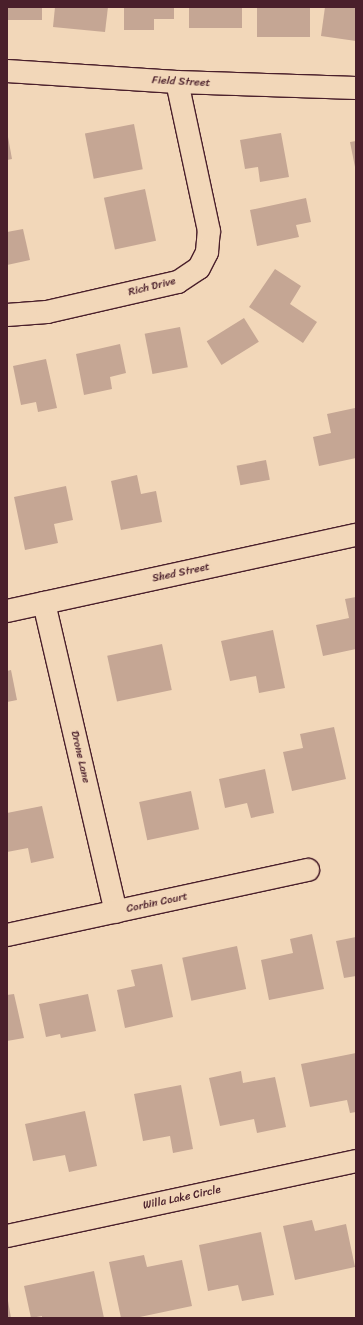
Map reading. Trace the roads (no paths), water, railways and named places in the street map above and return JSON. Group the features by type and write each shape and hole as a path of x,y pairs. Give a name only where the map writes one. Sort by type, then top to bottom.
{"street":[{"name":"Field Street","path":"7,71 177,82 356,88"},
{"name":"Rich Drive","path":"7,315 47,312 178,282 199,268 208,252 209,231 177,82"},
{"name":"Shed Street","path":"7,611 356,535"},
{"name":"Drone Lane","path":"44,603 116,912"},
{"name":"Corbin Court","path":"7,935 308,870"},
{"name":"Willa Lake Circle","path":"7,1236 356,1161"}]}
